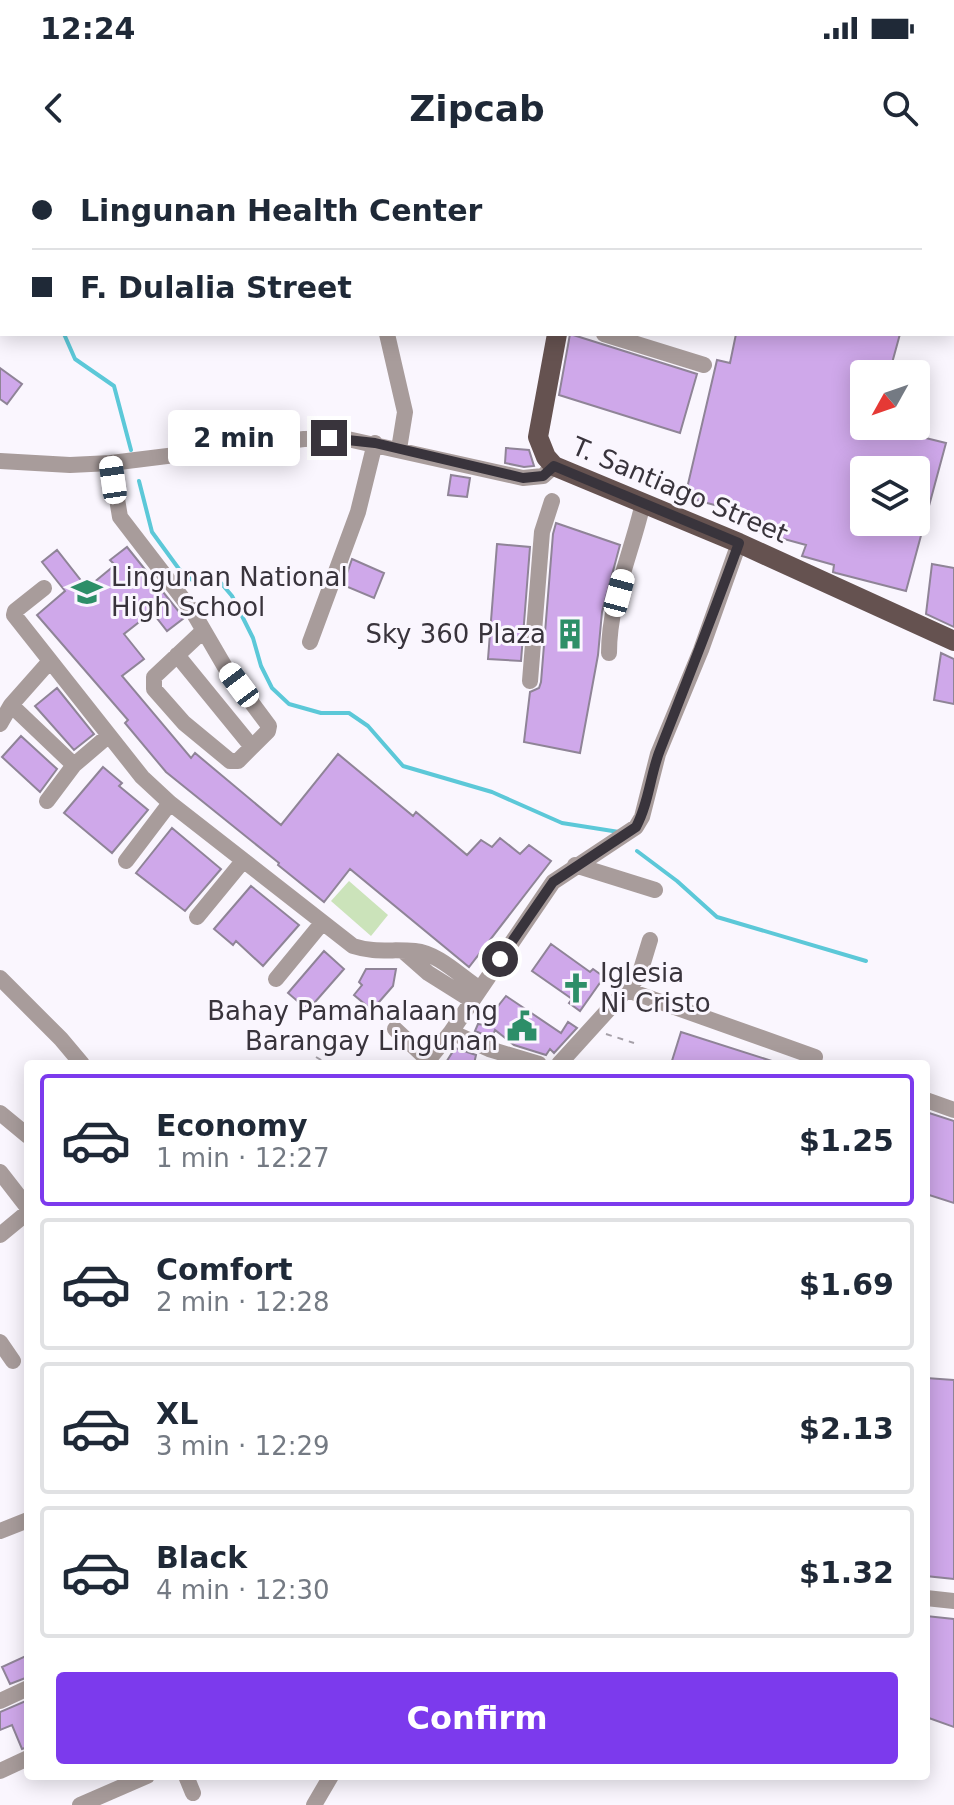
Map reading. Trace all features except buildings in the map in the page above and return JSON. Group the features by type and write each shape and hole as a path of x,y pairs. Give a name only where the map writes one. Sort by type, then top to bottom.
{"main road":[{"name":"T. Santiago Street","path":"557,336 538,437 546,457 554,466 739,543 954,641"}],"street":[{"path":"387,336 405,412 399,449"},
{"path":"610,336 704,365"},
{"path":"0,461 70,465 111,463 304,439 343,438 523,478 543,476 554,466"},
{"path":"310,642 358,512 375,443"},
{"path":"111,463 120,517 193,612 269,726 268,731 238,761 230,761 184,723 154,689 154,677 203,631"},
{"path":"530,681 542,532 552,501"},
{"path":"609,653 609,630 643,503"},
{"path":"428,1060 451,1032 553,882 636,827 642,817 658,754 701,650 739,543"},
{"path":"44,588 14,615 142,777 170,803 353,946 368,951 403,951 475,995"},
{"path":"177,655 252,747"},
{"path":"0,724 11,705 50,661"},
{"path":"11,705 74,765"},
{"path":"47,801 74,765 108,736"},
{"path":"126,861 170,803"},
{"path":"197,917 243,861"},
{"path":"575,865 655,890"},
{"path":"276,979 322,923"},
{"path":"563,1060 639,976 650,940"},
{"path":"0,978 79,1060"},
{"path":"627,990 815,1057"},
{"path":"395,1029 424,1060"},
{"path":"451,1032 522,1060"},
{"path":"930,1101 954,1110"},
{"path":"0,1113 24,1133"},
{"path":"0,1172 24,1205"},
{"path":"0,1235 24,1214"},
{"path":"0,1342 13,1361"},
{"path":"0,1531 24,1522"},
{"path":"930,1598 954,1601"},
{"path":"0,1701 24,1690"},
{"path":"0,1771 24,1760"},
{"path":"80,1805 138,1780"},
{"path":"188,1780 193,1793"},
{"path":"314,1805 326,1780"}],"path":[{"path":"590,1029 634,1043"},
{"path":"316,1057 321,1060"}],"green space":[{"path":"349,881 388,915 371,936 331,901"}],"waterway":[{"path":"65,336 75,359 114,386 131,450"},
{"path":"139,481 152,532 179,569 192,580 221,583 232,596 253,638 261,666 272,688 289,704 321,713 349,713 368,726 403,766 492,792 562,823 619,832"},
{"path":"637,851 717,917 866,961"}],"place":[{"name":"Lingunan National High School","path":"87,592"},
{"name":"Sky 360 Plaza","path":"570,634"},
{"name":"Iglesia Ni Cristo","path":"576,988"},
{"name":"Bahay Pamahalaan ng Barangay Lingunan","path":"522,1026"}],"route":[{"path":"329,438 375,443 523,478 543,476 554,466 739,543 701,650 658,754 642,817 636,827 618,841 575,865 553,882 500,959"}]}
